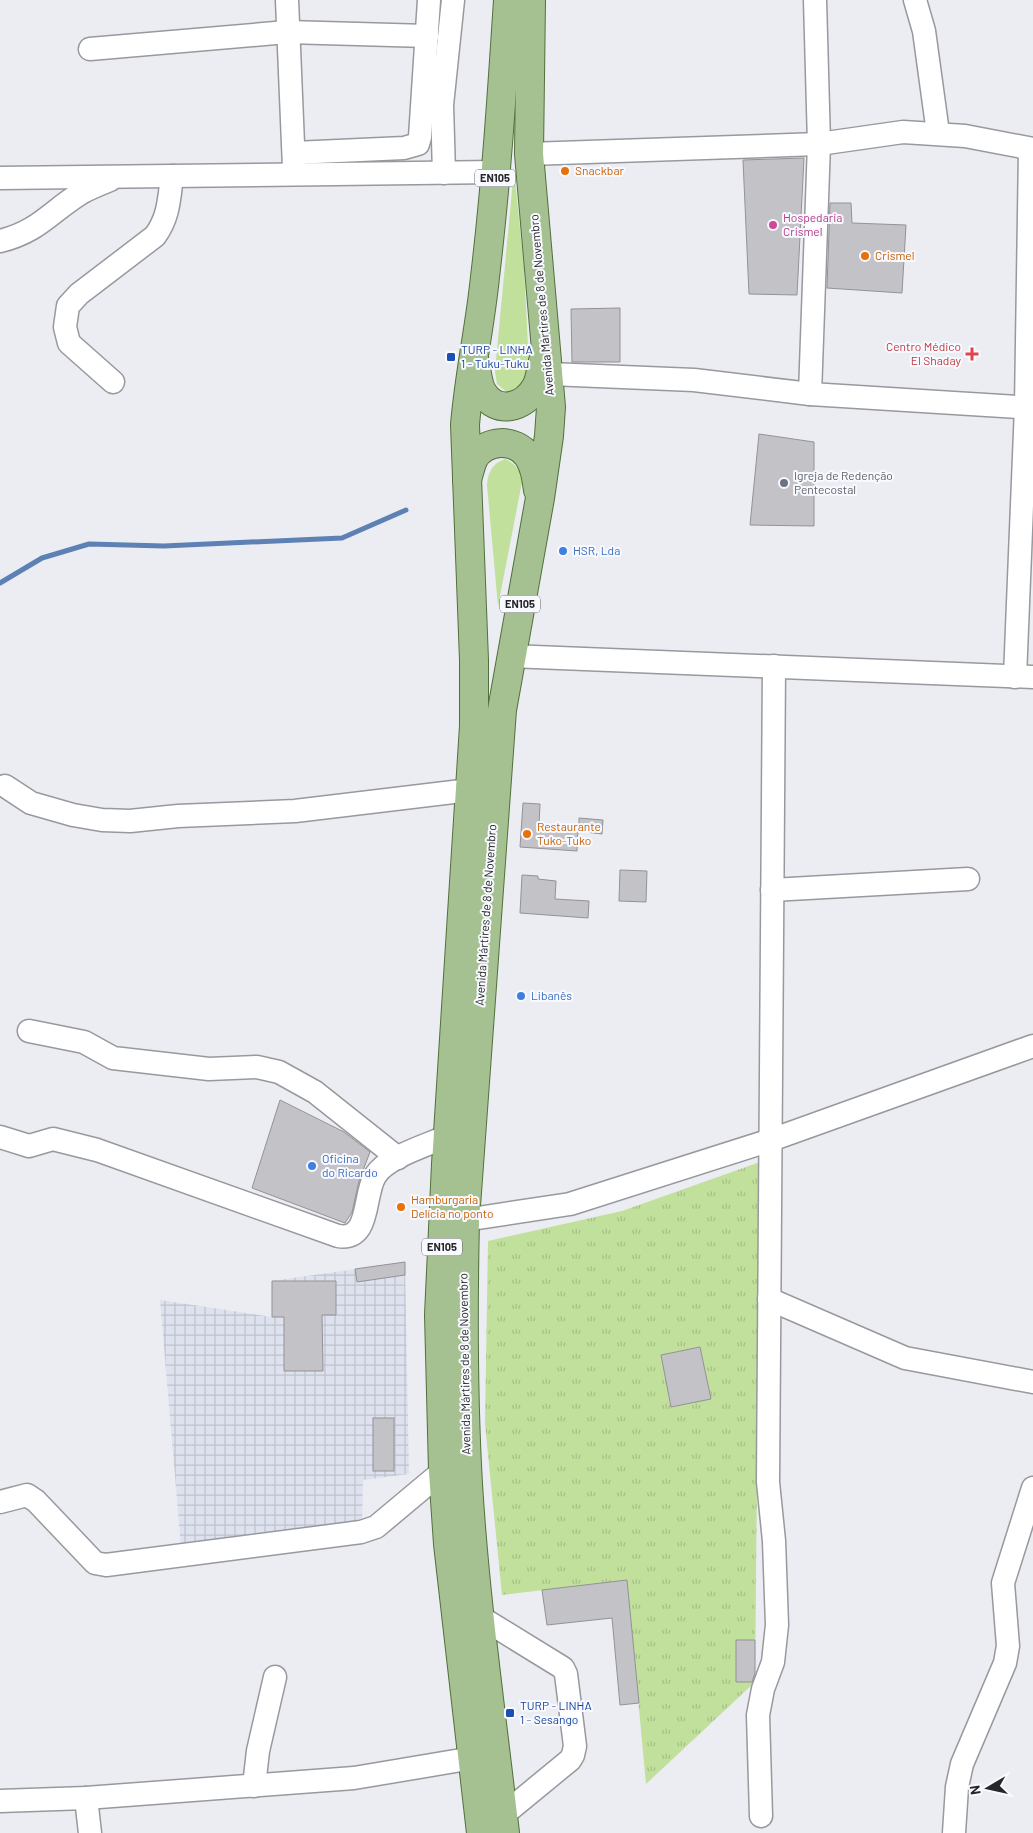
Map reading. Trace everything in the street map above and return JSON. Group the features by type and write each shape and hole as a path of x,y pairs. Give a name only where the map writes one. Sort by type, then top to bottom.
{"main road":[{"name":"Avenida Mártires de 8 de Novembro","path":"482,1833 454,1615 443,1471 439,1315 448,1136 474,726 474,660 465,425 472,355 485,280 496,172 508,0"},
{"name":"Avenida Mártires de 8 de Novembro","path":"504,1824 480,1617 466,1431 463,1327 465,1220 492,820 502,710 550,436 550,374 530,154 531,0"},
{"path":"472,355 482,392 491,402 501,406 512,407 523,403 538,385 546,346"},
{"path":"466,483 474,458 485,447 497,443 506,444 526,454 534,467 540,498"}],"street":[{"path":"287,0 294,176"},
{"path":"294,153 404,148 413,147 418,144 429,0"},
{"path":"444,173 442,104 453,0"},
{"path":"810,394 819,144 815,0"},
{"path":"915,0 924,31 938,133"},
{"path":"90,50 287,32 427,36"},
{"path":"510,656 1024,677 1030,408 1031,149 965,136 903,132 819,144 530,154"},
{"path":"0,178 294,176 496,172"},
{"path":"0,241 42,224 81,193 118,176"},
{"path":"113,382 69,343 65,327 68,306 79,294 155,236 164,224 168,210 172,176"},
{"path":"550,374 694,380 810,394 1030,408"},
{"path":"761,1816 758,1715 772,1662 776,1625 774,1541 768,1482 774,666"},
{"path":"5,786 31,802 73,815 102,820 130,821 178,816 295,812 470,790"},
{"path":"772,890 968,879"},
{"path":"29,1031 84,1042 113,1058 209,1068 258,1067 279,1072 315,1092 398,1158"},
{"path":"465,1220 570,1204 771,1140 1033,1046"},
{"path":"0,1137 29,1146 53,1139 97,1150 329,1233 348,1238 358,1233 363,1223 369,1189 375,1175 382,1166 448,1136"},
{"path":"769,1299 905,1358 1033,1382"},
{"path":"0,1502 27,1495 36,1501 95,1563 106,1565 361,1532 376,1527 443,1471"},
{"path":"954,1833 957,1787 962,1764 1005,1663 1008,1646 1003,1583 1033,1488"},
{"path":"480,1617 563,1668 566,1674 575,1746 570,1760 504,1824"},
{"path":"254,1786 258,1751 275,1677"},
{"path":"0,1799 86,1798 354,1778 473,1758"},
{"path":"86,1798 90,1833"}],"shaded area":[{"path":"405,1262 409,1474 363,1480 362,1522 181,1547 160,1300 272,1317 272,1281"}],"green space":[{"path":"514,170 524,268 529,366 528,376 521,389 508,393 497,384 495,371"},
{"path":"505,459 517,468 522,482 498,606 487,485 488,476 492,469 497,463"},
{"path":"760,1162 755,1682 646,1784 627,1580 502,1595 485,1424 488,1241 622,1211"}],"building":[{"name":"Hospedaria Crismel","path":"804,158 797,295 749,294 743,160"},
{"name":"Crismel","path":"830,203 851,203 852,223 906,225 902,293 827,288"},
{"path":"620,308 620,362 572,362 571,309"},
{"name":"Igreja de Redenção Pentecostal","path":"759,434 814,442 814,526 750,525"},
{"path":"523,803 540,804 539,824 579,828 579,818 603,820 602,834 578,831 577,851 520,847"},
{"path":"620,870 647,871 646,902 619,901"},
{"path":"522,875 538,876 538,879 556,881 555,899 589,901 588,918 520,913"},
{"name":"Oficina do Ricardo","path":"280,1100 344,1132 370,1152 359,1181 352,1212 345,1223 252,1188"},
{"path":"405,1262 405,1275 357,1282 355,1269"},
{"path":"272,1281 336,1281 336,1315 322,1315 323,1371 284,1371 284,1317 272,1317"},
{"path":"700,1347 711,1399 671,1407 661,1355"},
{"path":"373,1418 394,1418 394,1471 373,1471"},
{"path":"627,1580 639,1703 620,1705 612,1618 547,1625 542,1590"},
{"path":"736,1640 755,1640 755,1673 752,1682 736,1682"}],"waterway":[{"path":"0,583 42,558 89,544 164,546 342,538 406,510"}],"place":[{"name":"Snackbar","path":"565,171"},
{"name":"Hospedaria Crismel","path":"773,225"},
{"name":"Crismel","path":"865,256"},
{"name":"Centro Médico El Shaday","path":"972,354"},
{"name":"TURP - LINHA 1 - Tuku-Tuku","path":"451,357"},
{"name":"Igreja de Redenção Pentecostal","path":"784,483"},
{"name":"HSR, Lda","path":"563,551"},
{"name":"Restaurante Tuko-Tuko","path":"527,834"},
{"name":"Libanês","path":"521,996"},
{"name":"Oficina do Ricardo","path":"312,1166"},
{"name":"Hamburgaria Delícia no ponto","path":"401,1207"},
{"name":"TURP - LINHA 1 - Sesango","path":"510,1713"}]}
